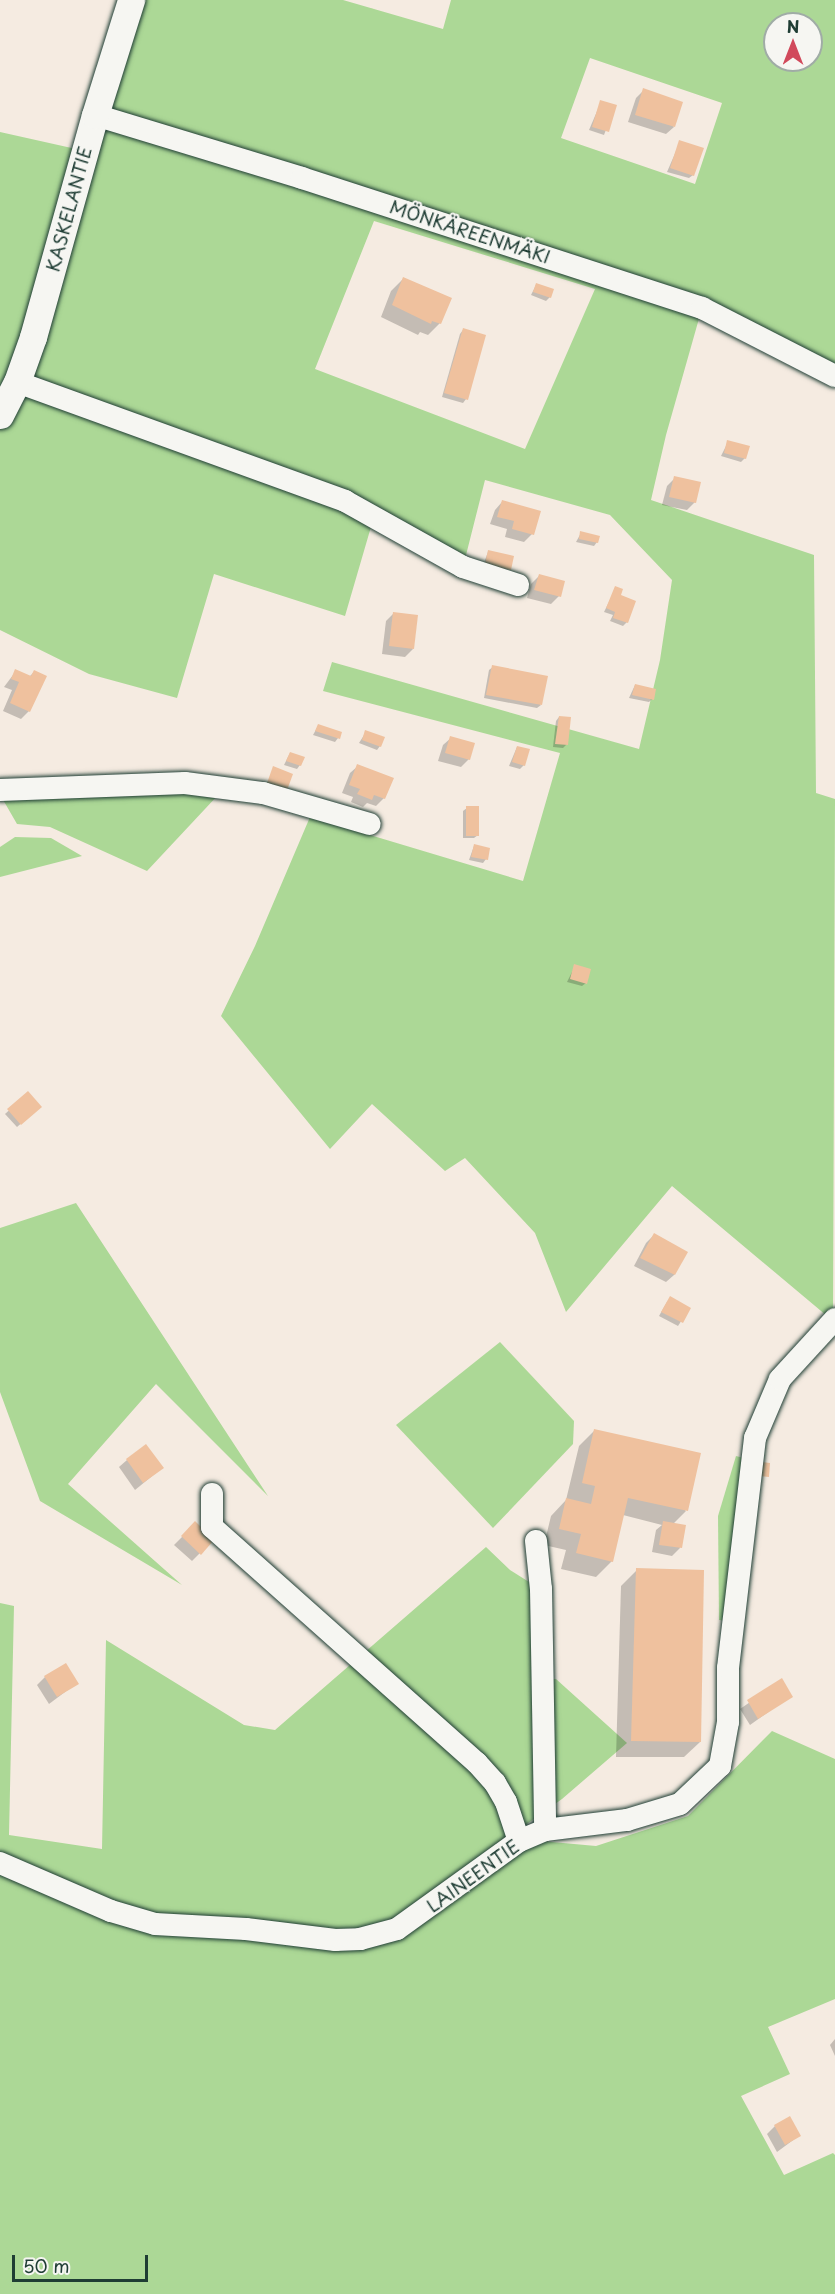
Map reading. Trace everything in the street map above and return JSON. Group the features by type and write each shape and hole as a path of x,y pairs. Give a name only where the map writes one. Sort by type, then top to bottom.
{"street":[{"name":"KASKELANTIE","path":"0,415 17,382 33,337 95,115 131,0"},
{"name":"MÖNKÄREENMÄKI","path":"95,115 302,178 702,308 835,376"},
{"path":"17,382 345,501 463,567 518,585"},
{"path":"0,790 185,783 263,793 370,824"},
{"name":"LAINEENTIE","path":"0,1863 111,1911 155,1924 246,1929 335,1940 360,1939 398,1929 519,1840 544,1830 627,1820 680,1804 720,1766 728,1722 728,1668 755,1438 780,1379 835,1319"},
{"path":"212,1494 212,1527 477,1763 495,1783 506,1802 519,1840"},
{"path":"536,1541 541,1589 544,1830"}],"green space":[{"path":"131,0 343,0 443,29 451,0 835,0 835,374 702,308 666,435 651,500 814,555 816,793 835,799 833,1321 672,1186 566,1312 535,1233 465,1158 445,1171 372,1104 330,1149 221,1016 255,946 310,817 523,881 560,753 323,691 332,662 639,749 660,660 672,580 610,515 485,480 463,567 373,519 18,382 0,415 0,132 85,151","holes":["590,58 722,103 695,184 561,138","374,221 595,289 525,449 315,369"]},
{"path":"21,387 373,520 345,616 214,574 177,698 89,674 0,630 0,422"},
{"path":"183,789 219,794 147,871 50,827 17,824 2,798"},
{"path":"15,837 51,838 82,856 0,877 0,847"},
{"path":"76,1203 268,1496 156,1384 68,1484 182,1585 40,1501 0,1392 0,1228"},
{"path":"500,1342 574,1421 573,1444 493,1528 396,1425"},
{"path":"736,1456 751,1460 735,1622 719,1620 718,1516"},
{"path":"486,1547 510,1570 537,1587 534,1679 556,1679 627,1743 562,1799 507,1838 596,1846 688,1816 772,1731 835,1759 835,1999 768,2027 790,2074 741,2096 784,2175 833,2153 835,2155 835,2294 0,2294 0,1603 14,1606 9,1835 102,1849 106,1640 244,1725 275,1730"}],"building":[{"path":"643,88 683,102 675,127 635,115"},
{"path":"600,100 617,105 609,132 592,127"},
{"path":"679,140 704,148 694,176 670,168"},
{"path":"403,277 452,298 441,324 432,321 431,324 392,305"},
{"path":"536,283 554,289 551,298 533,292"},
{"path":"463,328 486,335 468,400 444,393"},
{"path":"727,440 750,446 746,459 724,453"},
{"path":"674,476 701,482 696,503 669,497"},
{"path":"502,500 541,511 534,535 512,529 514,521 497,517"},
{"path":"580,531 600,536 598,543 579,539"},
{"path":"488,550 514,556 511,570 485,564"},
{"path":"539,574 565,581 561,597 534,590"},
{"path":"615,586 623,589 621,595 636,601 628,623 613,618 615,612 606,608"},
{"path":"393,612 418,615 414,649 389,646"},
{"path":"492,665 548,676 542,705 486,695"},
{"path":"15,669 31,676 34,670 47,676 30,712 10,703 19,682 11,679"},
{"path":"635,684 656,689 654,700 632,695"},
{"path":"559,716 571,717 568,745 555,744"},
{"path":"318,724 342,732 340,739 315,731"},
{"path":"365,730 385,737 381,747 362,740"},
{"path":"450,736 475,743 470,760 445,753"},
{"path":"517,746 530,749 525,766 512,762"},
{"path":"290,752 305,757 301,766 286,761"},
{"path":"357,764 394,778 385,799 374,795 372,800 357,794 360,789 349,785"},
{"path":"273,766 293,774 286,793 266,786"},
{"path":"466,806 479,806 479,836 466,836"},
{"path":"474,844 490,848 488,860 471,857"},
{"path":"574,964 591,969 587,984 570,979"},
{"path":"28,1091 42,1107 21,1125 7,1109"},
{"path":"654,1233 688,1252 675,1275 640,1258"},
{"path":"670,1296 691,1308 683,1323 661,1312"},
{"path":"594,1429 701,1453 688,1511 628,1498 613,1562 576,1553 581,1534 559,1529 566,1498 591,1504 595,1486 582,1483"},
{"path":"146,1444 164,1468 143,1483 126,1459"},
{"path":"762,1462 770,1463 769,1477 760,1476"},
{"path":"195,1521 214,1540 201,1555 181,1536"},
{"path":"663,1521 686,1525 682,1548 659,1545"},
{"path":"636,1568 704,1570 701,1742 631,1741"},
{"path":"66,1663 79,1684 57,1697 44,1676"},
{"path":"782,1678 793,1697 758,1719 747,1700"},
{"path":"790,2116 801,2136 785,2145 774,2125"}]}
